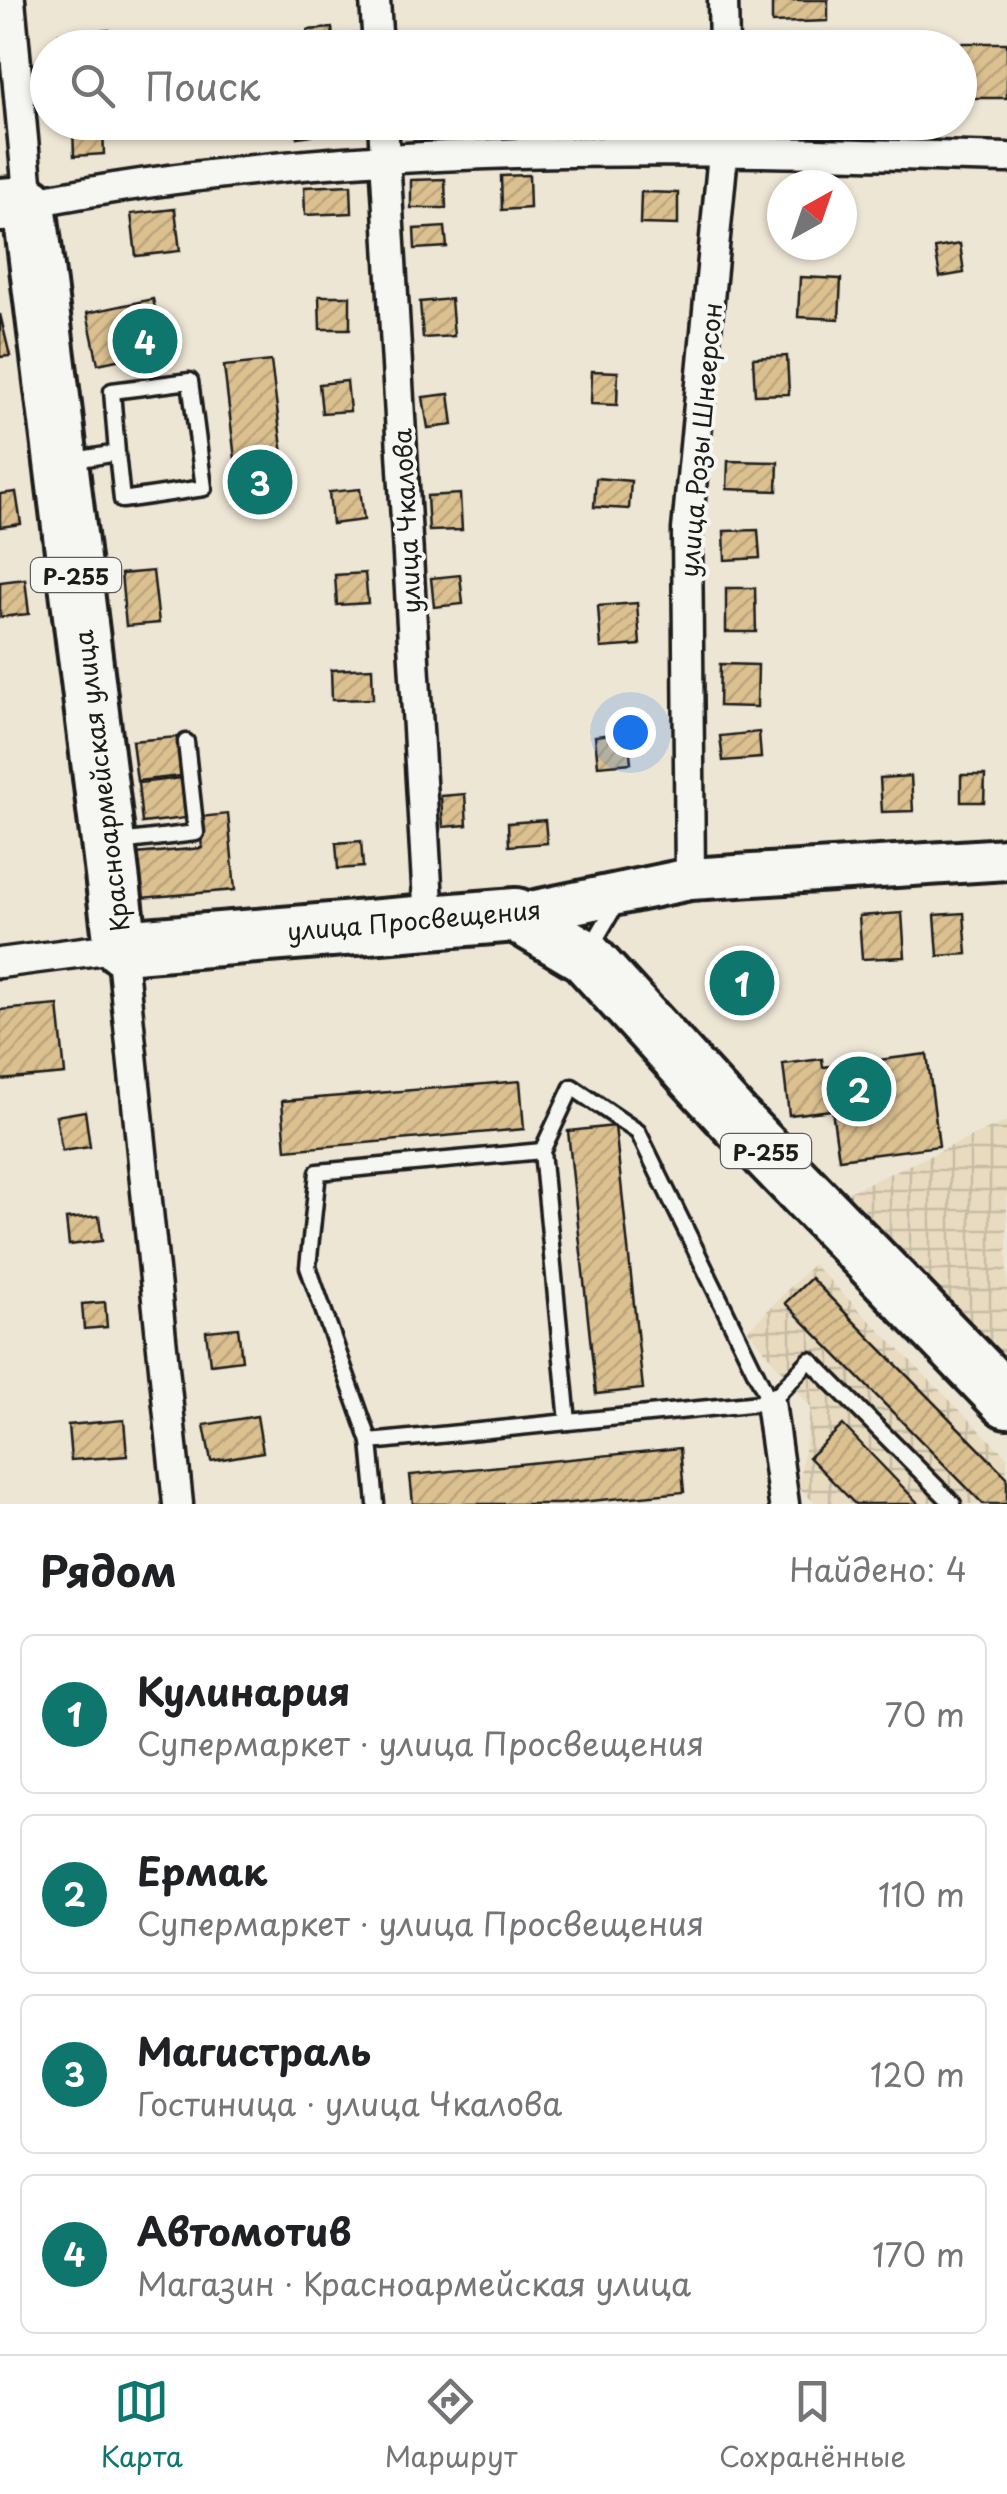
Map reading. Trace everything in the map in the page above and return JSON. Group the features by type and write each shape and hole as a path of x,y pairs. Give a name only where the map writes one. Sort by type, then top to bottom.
{"highway":[{"name":"Красноармейская улица","path":"14,204 63,462 120,947"},
{"name":"улица Просвещения","path":"120,947 516,915"},
{"name":"Р-255","path":"516,915 585,956 734,1119 1007,1401"}],"street":[{"name":"Красноармейская улица","path":"10,0 14,204"},
{"path":"376,0 377,30"},
{"path":"723,0 724,30"},
{"name":"улица Чкалова","path":"383,140 429,920"},
{"path":"14,204 114,186 385,160 669,140"},
{"name":"улица Розы Шнеерсон","path":"690,879 687,530 726,140"},
{"path":"777,140 1007,158"},
{"name":"улица Просвещения","path":"516,915 690,879 1007,859"},
{"name":"Красноармейская улица","path":"120,947 178,1504"},
{"name":"улица Просвещения","path":"0,963 120,947"},
{"path":"770,1402 784,1504"}],"lane":[{"path":"190,381 204,488 122,500 117,453 112,391 190,381"},
{"path":"63,462 117,453"},
{"path":"108,843 196,833 186,742"},
{"path":"585,956 622,893"},
{"path":"568,1422 542,1152 572,1087 638,1132 770,1402"},
{"path":"376,1504 370,1442 308,1267 318,1172 542,1152"},
{"path":"370,1442 770,1402 810,1360 953,1504"}],"shaded area":[{"path":"1007,1121 1007,1374 835,1198"},
{"path":"813,1264 1007,1457 1007,1504 816,1504 798,1487 811,1408 748,1330"}],"building":[{"path":"772,0 828,0 828,21 772,23"},
{"path":"977,43 1007,43 1007,98 977,98"},
{"path":"73,140 103,140 104,154 74,156"},
{"path":"529,175 530,208 502,210 501,176"},
{"path":"445,179 446,208 411,208 411,180"},
{"path":"351,185 352,213 305,215 304,187"},
{"path":"641,192 678,193 678,225 640,224"},
{"path":"175,209 180,251 136,256 131,214"},
{"path":"445,227 447,247 415,249 414,229"},
{"path":"960,244 964,273 940,277 935,248"},
{"path":"800,277 841,279 839,319 798,317"},
{"path":"319,296 350,296 350,329 320,329"},
{"path":"153,299 164,350 98,364 87,313"},
{"path":"451,299 454,336 423,338 420,302"},
{"path":"0,314 10,356 0,357"},
{"path":"787,356 789,394 755,395 753,358"},
{"path":"271,361 288,495 240,501 224,366"},
{"path":"592,371 618,372 617,405 591,404"},
{"path":"347,381 350,411 322,413 319,384"},
{"path":"449,394 453,425 428,428 423,397"},
{"path":"728,461 778,462 777,491 727,489"},
{"path":"596,478 631,481 629,509 594,507"},
{"path":"360,489 364,520 332,524 329,492"},
{"path":"16,492 21,524 0,527 0,494"},
{"path":"460,494 462,530 429,531 427,496"},
{"path":"758,530 760,558 725,560 724,531"},
{"path":"153,571 159,623 126,626 121,574"},
{"path":"365,573 368,603 337,605 335,575"},
{"path":"460,575 463,604 434,607 431,578"},
{"path":"25,579 29,614 0,617 0,582"},
{"path":"726,588 755,588 756,632 726,632"},
{"path":"637,603 640,645 601,648 598,606"},
{"path":"720,664 758,665 757,707 719,706"},
{"path":"372,668 373,699 332,700 331,670"},
{"path":"628,732 631,763 598,766 595,736"},
{"path":"759,732 761,758 723,761 720,736"},
{"path":"177,737 181,776 137,781 132,741"},
{"path":"961,775 985,775 984,802 961,802"},
{"path":"911,776 913,811 882,812 880,778"},
{"path":"182,778 186,818 142,823 138,783"},
{"path":"465,794 467,825 443,827 441,796"},
{"path":"228,814 235,890 141,898 136,854 202,848 199,817"},
{"path":"545,820 547,843 509,846 508,823"},
{"path":"361,841 363,867 338,869 336,843"},
{"path":"902,913 905,957 862,959 859,916"},
{"path":"964,913 967,954 938,956 935,915"},
{"path":"756,962 760,1001 728,1004 724,965"},
{"path":"58,1005 65,1074 0,1080 0,1010"},
{"path":"927,1054 939,1146 839,1159 832,1110 789,1115 783,1064 822,1059 823,1067"},
{"path":"520,1081 524,1129 286,1150 282,1101"},
{"path":"85,1111 90,1147 62,1151 56,1116"},
{"path":"615,1126 643,1389 596,1394 568,1131"},
{"path":"99,1216 102,1241 69,1245 66,1219"},
{"path":"811,1278 1007,1477 1007,1504 983,1504 785,1303"},
{"path":"105,1302 107,1327 84,1329 82,1304"},
{"path":"238,1328 242,1360 210,1364 206,1331"},
{"path":"257,1416 263,1452 211,1461 204,1425"},
{"path":"124,1420 127,1456 71,1460 68,1425"},
{"path":"843,1425 919,1504 855,1504 809,1457"},
{"path":"680,1448 684,1492 560,1504 413,1504 410,1475"}],"place":[{"name":"Автомотив","path":"145,341"},
{"name":"Магистраль","path":"260,482"},
{"name":"Кулинария","path":"742,983"},
{"name":"Ермак","path":"859,1089"}]}
